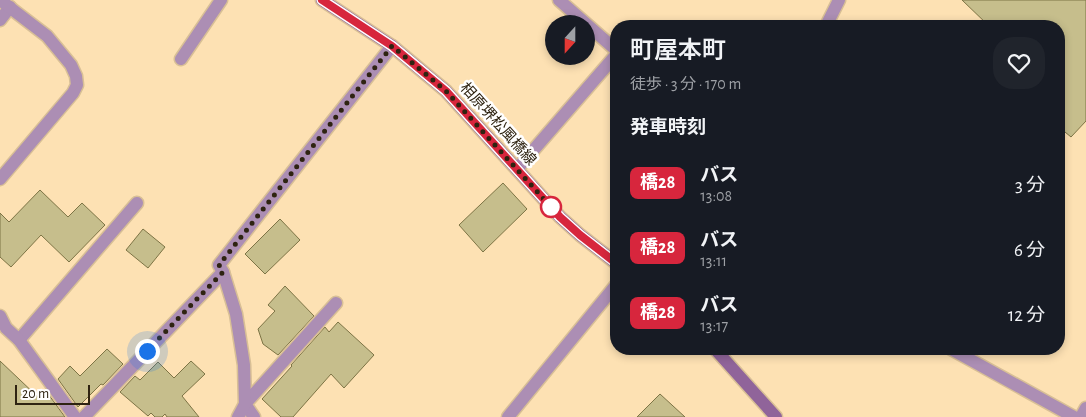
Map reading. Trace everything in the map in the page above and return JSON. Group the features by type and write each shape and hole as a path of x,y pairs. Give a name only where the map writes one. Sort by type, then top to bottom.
{"street":[{"path":"181,59 221,0"},
{"name":"相原堺松風橋線","path":"322,0 392,46 446,91 560,217 610,259"},
{"path":"559,0 610,45"},
{"path":"829,20 839,0"},
{"path":"0,20 5,4 47,36 70,65 76,76 77,85 73,93 0,179"},
{"path":"254,417 245,404 244,365 236,314 219,265 392,46"},
{"path":"517,169 610,62"},
{"path":"19,340 137,204"},
{"path":"84,417 223,272"},
{"path":"508,417 610,292"},
{"path":"238,417 245,404 336,303"},
{"path":"0,316 3,331 19,340 74,417"},
{"path":"720,355 776,417"},
{"path":"962,355 1074,417"},
{"path":"1081,417 1086,408"}],"building":[{"path":"962,0 1086,0 1086,121 1071,137 1065,132 1065,20 983,20"},
{"path":"503,183 527,209 483,252 459,225"},
{"path":"40,190 68,217 82,203 105,225 69,262 41,235 11,267 0,257 0,213 9,222"},
{"path":"280,219 300,240 265,274 245,254"},
{"path":"143,229 165,247 148,268 126,250"},
{"path":"285,286 314,316 278,355 263,344 258,329 275,311 268,305"},
{"path":"338,322 374,355 344,388 331,374 293,417 281,417 262,399 325,327 329,332"},
{"path":"107,349 123,364 78,407 58,379 70,366 80,376"},
{"path":"0,361 39,398 46,391 65,417 0,417"},
{"path":"191,361 205,374 182,396 199,417 167,417 165,414 162,417 155,417 151,413 148,416 120,392 135,376 140,380 158,362 174,378"},
{"path":"660,394 685,417 637,417"}],"bus line":[{"name":"橋28","path":"322,0 392,46 446,91 560,217 610,258"}],"route":[{"path":"147,351 223,272 219,265 392,46 446,91 551,207"}]}
